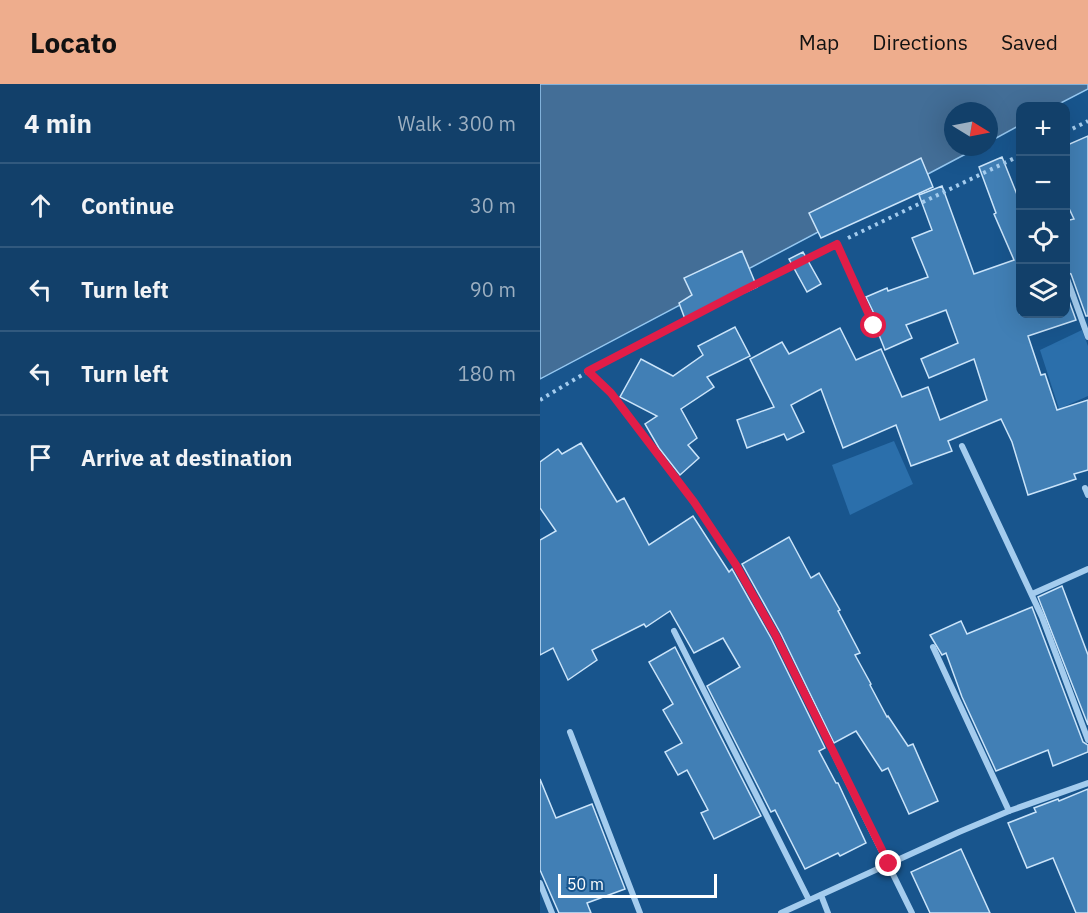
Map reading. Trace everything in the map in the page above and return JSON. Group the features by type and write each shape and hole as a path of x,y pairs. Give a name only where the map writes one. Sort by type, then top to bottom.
{"street":[{"path":"837,244 874,326"},
{"path":"1070,289 1088,337"},
{"path":"611,393 694,502 736,565 776,636 912,913"},
{"path":"962,446 1032,594 1088,740"},
{"path":"1085,488 1088,495"},
{"path":"1032,594 1088,570"},
{"path":"674,631 809,900"},
{"path":"933,647 1009,811"},
{"path":"570,732 640,913"},
{"path":"781,913 1009,811 1088,783"},
{"path":"540,883 552,913"},
{"path":"820,895 828,913"}],"path":[{"path":"1070,130 1088,121"},
{"path":"540,400 588,371 742,291 1018,156"},
{"path":"540,400 672,325"},
{"path":"588,371 611,393"}],"shaded area":[{"path":"540,84 1088,84 1088,89 1063,102 1016,102 1016,127 998,137 998,102 944,102 944,156 962,156 540,379"},
{"path":"1082,330 1088,346 1088,396 1059,409 1040,350"},
{"path":"894,441 913,484 850,515 832,465"}],"building":[{"path":"1088,136 1088,316 1086,316 1070,274 1070,220 1074,219 1070,211 1070,144"},
{"path":"1002,157 1016,192 1016,318 1070,318 1070,304 1076,320 1028,336 1041,375 1045,374 1057,410 1088,400 1088,470 1074,474 1076,479 1028,495 1012,442 1001,419 948,441 952,451 911,466 896,425 843,448 821,389 791,405 804,432 787,440 784,434 747,448 737,420 774,407 750,359 782,342 789,354 840,328 856,360 881,349 902,397 928,387 940,420 987,400 974,359 929,378 921,359 958,343 946,310 906,325 912,338 885,350 877,330 879,324 866,297 887,288 888,291 928,277 912,238 932,230 919,195 942,186 974,274 1014,260 994,214 996,213 979,167"},
{"path":"921,158 933,187 821,238 809,213"},
{"path":"742,251 757,287 685,319 679,303 692,295 684,278"},
{"path":"803,252 821,284 807,292 789,259"},
{"path":"735,327 750,356 707,377 714,387 681,409 697,438 688,445 699,458 680,475 659,448 645,424 657,416 620,397 641,359 673,376 703,355 698,346"},
{"path":"581,443 617,502 624,498 649,545 693,516 729,572 732,569 771,638 825,748 819,751 838,783 866,843 805,869 775,810 771,812 707,686 740,667 723,638 694,653 670,611 646,627 644,624 592,650 597,660 568,680 553,648 540,655 540,540 556,531 540,508 540,462 558,449 562,454"},
{"path":"789,537 811,578 819,573 840,610 838,611 860,653 855,655 870,685 887,717 908,746 913,744 938,801 909,814 888,768 882,771 856,731 834,743 781,634 742,564"},
{"path":"1062,586 1088,655 1088,725 1038,597"},
{"path":"1032,607 1083,742 1088,745 1088,752 1053,766 1048,750 996,771 962,697 946,653 942,655 930,635 961,621 967,634"},
{"path":"675,647 761,816 714,839 701,813 708,810 687,770 678,775 665,752 682,743 663,710 673,704 649,662"},
{"path":"540,779 556,818 592,804 625,889 587,903 591,913 559,913 540,870"},
{"path":"1088,789 1088,913 1076,913 1053,858 1027,868 1008,823 1036,812 1034,808"},
{"path":"961,849 990,913 930,913 911,872"}],"route":[{"path":"874,326 837,244 588,371 611,393 694,502 736,565 776,636 889,864"}]}
